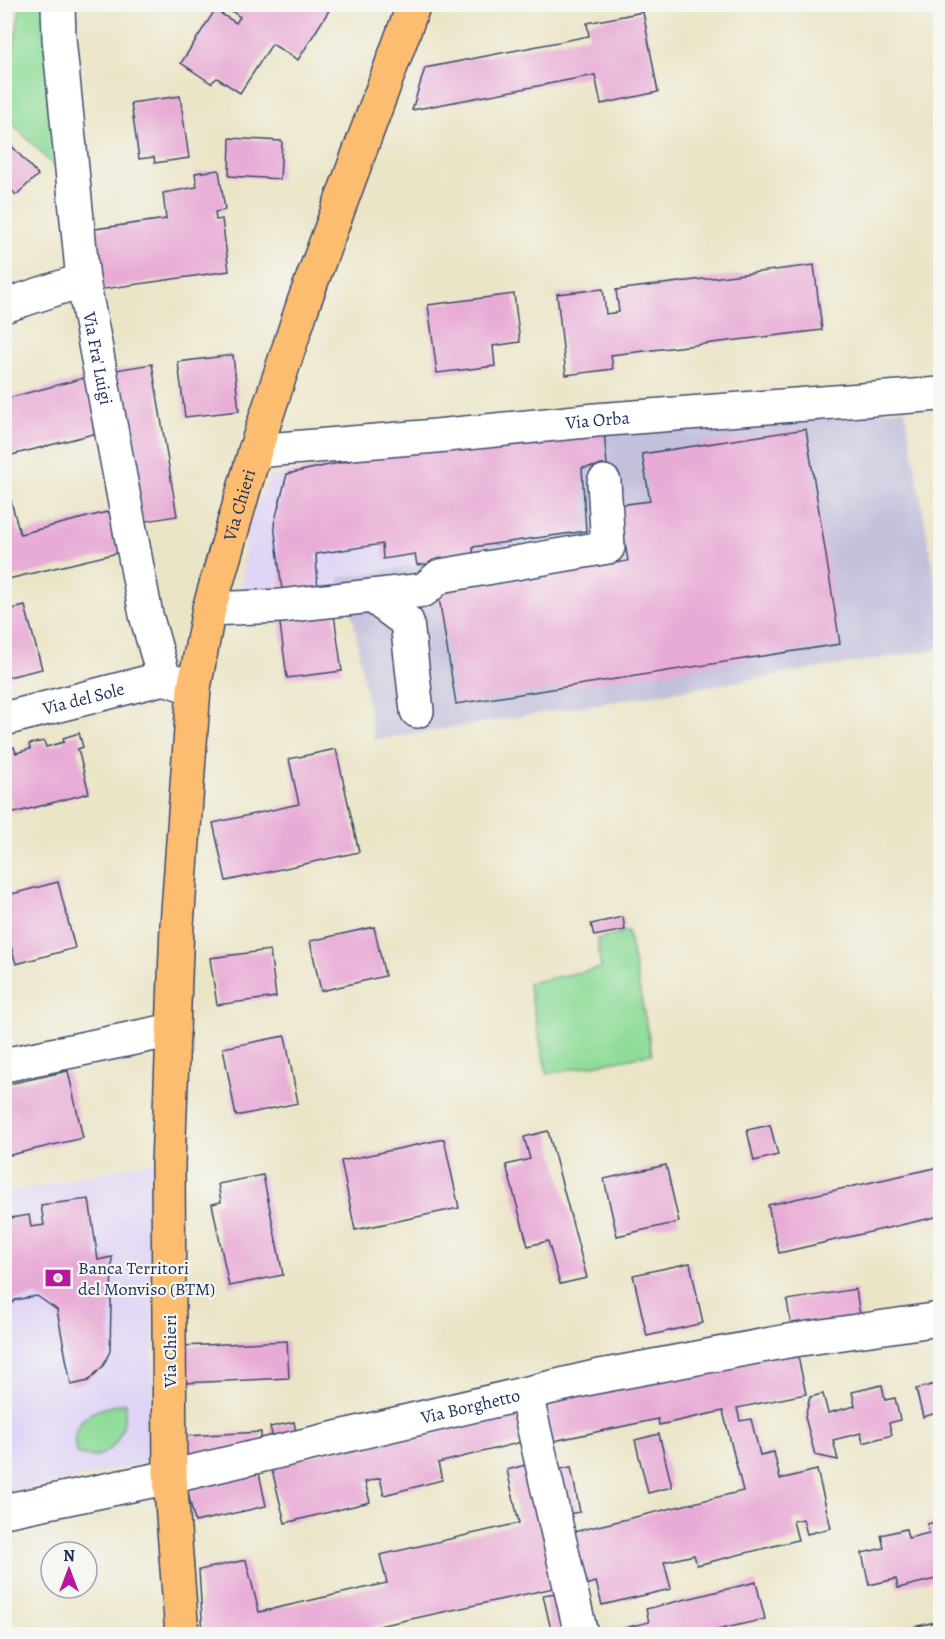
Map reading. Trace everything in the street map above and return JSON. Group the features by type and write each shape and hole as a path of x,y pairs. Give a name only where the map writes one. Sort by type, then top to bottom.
{"main road":[{"name":"Via Chieri","path":"182,1635 170,1477 168,1165 177,925 179,683 209,609 255,451 304,302 414,4"}],"street":[{"name":"Via Fra' Luigi","path":"58,4 59,38 83,279 146,615 179,683"},
{"path":"12,294 83,279"},
{"name":"Via Orba","path":"255,451 596,420 940,394"},
{"path":"209,609 281,606 424,590 440,576 608,547 604,482"},
{"path":"372,596 407,622 417,711"},
{"name":"Via del Sole","path":"4,720 179,683"},
{"path":"4,1065 173,1030"},
{"name":"Via Borghetto","path":"4,1511 170,1477 595,1377 788,1341 940,1319"},
{"path":"526,1394 581,1635"}],"shaded area":[{"path":"905,409 940,607 940,649 374,740 353,617 343,601 339,578 417,565 604,431"},
{"path":"362,458 407,507 417,565 340,578 341,591 239,601 248,523 271,477"},
{"path":"156,1161 151,1461 5,1494 4,1193"}],"green space":[{"path":"21,5 50,5 66,179 5,115 5,81"},
{"path":"628,931 652,1054 547,1074 528,983 601,968 597,939"},
{"path":"126,1403 121,1432 109,1450 90,1457 76,1452 76,1430 87,1416 95,1411"}],"building":[{"path":"221,4 333,4 298,60 272,44 240,93 217,78 211,83 181,63 215,10 236,23 240,17"},
{"path":"643,12 658,92 601,104 595,75 412,110 425,68 589,36 587,23"},
{"path":"180,96 189,158 155,163 154,157 139,159 131,103"},
{"path":"230,138 282,141 280,179 229,176"},
{"path":"11,145 38,175 16,195 4,182 4,151"},
{"path":"219,170 225,210 215,212 216,220 222,219 229,271 97,290 88,230 166,219 163,193 197,187 195,173"},
{"path":"814,265 822,330 611,355 613,369 566,375 557,294 603,289 606,314 619,312 616,290"},
{"path":"514,294 520,342 493,346 495,366 437,373 428,305"},
{"path":"233,355 239,411 185,417 178,362"},
{"path":"152,364 177,516 141,522 115,370"},
{"path":"88,377 101,432 4,457 4,399"},
{"path":"806,429 840,644 456,704 438,591 628,561 619,505 650,501 642,454"},
{"path":"604,431 607,465 582,468 586,531 473,547 474,560 417,565 415,554 383,559 382,544 316,554 318,593 283,598 274,524 287,474 362,458"},
{"path":"5,479 20,534 115,510 126,551 4,580"},
{"path":"25,606 42,669 4,678 4,611"},
{"path":"333,608 342,671 287,678 279,616"},
{"path":"79,733 83,747 78,749 89,793 14,813 4,777 4,749 14,747 16,753 30,749 29,744 44,741 46,747 64,742 63,738"},
{"path":"336,749 359,852 226,881 213,823 299,804 289,759"},
{"path":"58,882 75,948 16,964 4,922 4,896"},
{"path":"623,917 625,930 594,936 591,924"},
{"path":"374,927 385,976 321,991 310,941"},
{"path":"270,950 276,997 217,1005 210,958"},
{"path":"285,1036 298,1103 236,1116 223,1048"},
{"path":"68,1071 83,1138 6,1156 4,1085"},
{"path":"770,1125 778,1155 754,1161 747,1130"},
{"path":"548,1131 587,1278 560,1284 548,1241 528,1246 506,1165 530,1159 524,1137"},
{"path":"444,1139 459,1208 355,1230 341,1161"},
{"path":"666,1165 679,1222 617,1236 604,1179"},
{"path":"940,1167 940,1216 779,1253 768,1205"},
{"path":"263,1175 283,1275 229,1286 212,1204 221,1202 218,1184"},
{"name":"Banca Territori del Monviso (BTM)","path":"89,1199 98,1260 112,1257 110,1351 103,1366 88,1381 71,1385 57,1310 37,1296 15,1300 4,1315 4,1219 29,1215 31,1227 44,1225 41,1205"},
{"path":"690,1263 703,1323 647,1336 633,1275"},
{"path":"856,1289 861,1322 792,1333 787,1300"},
{"path":"287,1341 289,1378 184,1383 182,1346"},
{"path":"796,1347 806,1394 737,1408 740,1421 751,1419 760,1455 774,1452 780,1479 817,1470 831,1528 807,1534 803,1519 793,1521 798,1540 697,1565 694,1555 664,1562 671,1589 602,1605 596,1582 578,1587 565,1534 743,1491 723,1411 659,1425 658,1419 544,1443 536,1402"},
{"path":"940,1375 940,1412 923,1417 916,1389 939,1383 937,1376"},
{"path":"882,1385 885,1400 895,1398 900,1420 889,1423 892,1435 863,1443 861,1433 833,1440 838,1460 815,1455 805,1417 810,1397 823,1394 828,1413 855,1406 852,1392"},
{"path":"521,1404 530,1440 438,1463 442,1480 384,1495 380,1478 365,1482 370,1502 285,1523 271,1466"},
{"path":"294,1422 298,1442 275,1446 270,1427"},
{"path":"261,1432 261,1450 187,1467 185,1436"},
{"path":"659,1434 672,1487 648,1493 635,1440"},
{"path":"533,1463 563,1586 342,1634 203,1634 199,1570 246,1560 259,1612 387,1583 380,1555 519,1523 507,1470"},
{"path":"571,1467 580,1512 562,1515 552,1471"},
{"path":"258,1468 266,1506 195,1522 186,1484"},
{"path":"940,1521 940,1578 898,1588 896,1579 869,1585 862,1553 884,1548 881,1535 906,1529 908,1538 929,1533 927,1524"},
{"path":"756,1582 765,1619 700,1634 600,1634 649,1622 646,1609"},
{"path":"561,1592 571,1634 552,1634 543,1595"},
{"path":"935,1622 938,1634 883,1634"}],"place":[{"name":"Banca Territori del Monviso (BTM)","path":"58,1278"}]}
